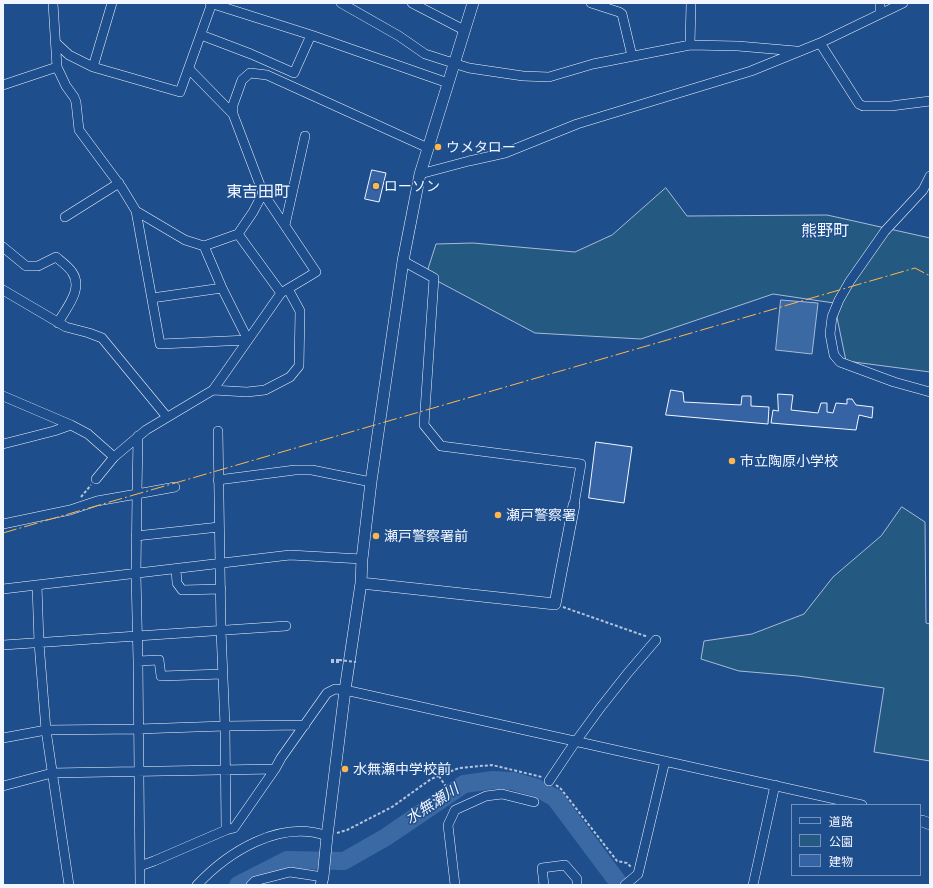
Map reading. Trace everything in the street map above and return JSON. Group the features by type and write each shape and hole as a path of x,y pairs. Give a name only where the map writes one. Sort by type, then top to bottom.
{"street":[{"path":"53,3 57,67 76,102 79,130 119,183 136,211 160,344 248,340"},
{"path":"93,67 112,3"},
{"path":"55,42 70,55 93,67 180,92 211,3 311,35 448,83"},
{"path":"341,3 399,36 425,54 469,68 523,76 549,77 593,64 690,45 738,46 783,51 801,51"},
{"path":"412,3 464,30"},
{"path":"251,885 255,881 290,872 322,881 345,690 361,583 362,559 371,482 403,261 420,174 472,3"},
{"path":"591,3 622,14 632,56"},
{"path":"690,45 692,3"},
{"path":"880,3 880,14"},
{"path":"420,174 469,160 505,153 577,124 736,76 820,43 903,3"},
{"path":"201,35 251,54 294,74 311,35"},
{"path":"820,43 859,104 863,106 891,106 930,101"},
{"path":"3,85 57,67"},
{"path":"189,69 233,114"},
{"path":"96,479 114,458 138,436 213,390 285,291 316,272 286,225 263,193 233,114 233,105 242,80 250,74 267,75 428,148"},
{"path":"286,225 305,136"},
{"path":"930,176 923,190 885,231 850,281 839,300 832,317 830,334 834,355 840,362 894,382 930,392"},
{"path":"65,217 119,183"},
{"path":"136,211 185,240 204,246 238,234 253,212 263,193"},
{"path":"213,390 248,392 264,390 290,377 299,366 300,311 238,234"},
{"path":"204,246 222,288 248,340"},
{"path":"3,247 26,266 38,266 56,257 71,270 74,275 76,292 58,323"},
{"path":"361,583 556,604 581,464 441,446 424,425 434,278 403,261"},
{"path":"152,298 222,288"},
{"path":"4,293 66,327 102,338 167,417"},
{"path":"3,396 71,425 88,434 114,458"},
{"path":"3,444 54,431 71,425"},
{"path":"218,431 226,830"},
{"path":"138,436 136,574 138,636 140,885"},
{"path":"218,480 295,470 312,470 371,482"},
{"path":"3,524 70,510 97,501 175,487"},
{"path":"136,536 219,527"},
{"path":"3,590 290,554 362,559"},
{"path":"176,569 176,584 182,590 221,589"},
{"path":"37,585 39,643 46,730 69,885"},
{"path":"3,645 286,626"},
{"path":"549,781 575,741 622,679 656,640"},
{"path":"138,661 159,660 161,676 223,674"},
{"path":"140,866 234,828 327,693 334,689 345,690 858,804"},
{"path":"3,738 46,730 305,725"},
{"path":"625,885 638,874 665,761"},
{"path":"3,786 52,773 275,769"},
{"path":"752,885 776,785"},
{"path":"455,885 448,825 455,810 486,796 502,794 534,802"},
{"path":"197,885 209,873 239,851 264,838 280,833 305,831 327,836"},
{"path":"544,885 542,868 565,865 577,879 577,885"}],"path":[{"path":"70,510 96,479"},
{"path":"556,604 656,640"},
{"path":"339,661 356,662"},
{"path":"327,836 347,830 392,807 431,779 459,768 492,765 538,776 561,789 617,861 627,863 638,874"},
{"path":"439,776 452,796"}],"green space":[{"path":"666,188 687,216 827,215 930,238 930,372 846,361 834,303 773,294 641,339 535,333 426,275 436,244 473,243 575,252 612,235"},
{"path":"902,507 925,522 926,623 930,624 930,761 874,752 884,688 798,676 739,671 701,659 704,641 752,634 804,614 833,577 881,536"}],"shaded area":[{"path":"781,300 818,303 812,354 776,350"}],"building":[{"name":"ローソン","path":"372,170 386,173 379,202 365,199"},
{"path":"671,390 683,392 684,402 741,405 742,396 751,396 751,406 769,407 768,424 666,415"},
{"path":"778,394 793,395 791,410 818,413 821,403 827,403 827,412 833,413 836,403 847,404 847,399 852,399 856,405 873,407 872,418 859,415 856,430 771,423 773,410 778,411"},
{"path":"596,442 632,447 624,503 589,498"}],"waterway":[{"name":"水無瀬川","path":"238,885 287,860 344,861 386,837 464,784 493,780 513,781 537,788 555,798 620,885"}],"power":[{"path":"3,533 915,268 930,276"}],"place":[{"name":"ウメタロー","path":"438,147"},
{"name":"ローソン","path":"376,186"},
{"name":"市立陶原小学校","path":"732,461"},
{"name":"瀬戸警察署","path":"498,515"},
{"name":"瀬戸警察署前","path":"376,536"},
{"name":"水無瀬中学校前","path":"345,769"}],"district":[{"name":"東吉田町","path":"258,192"},
{"name":"熊野町","path":"825,231"}]}
